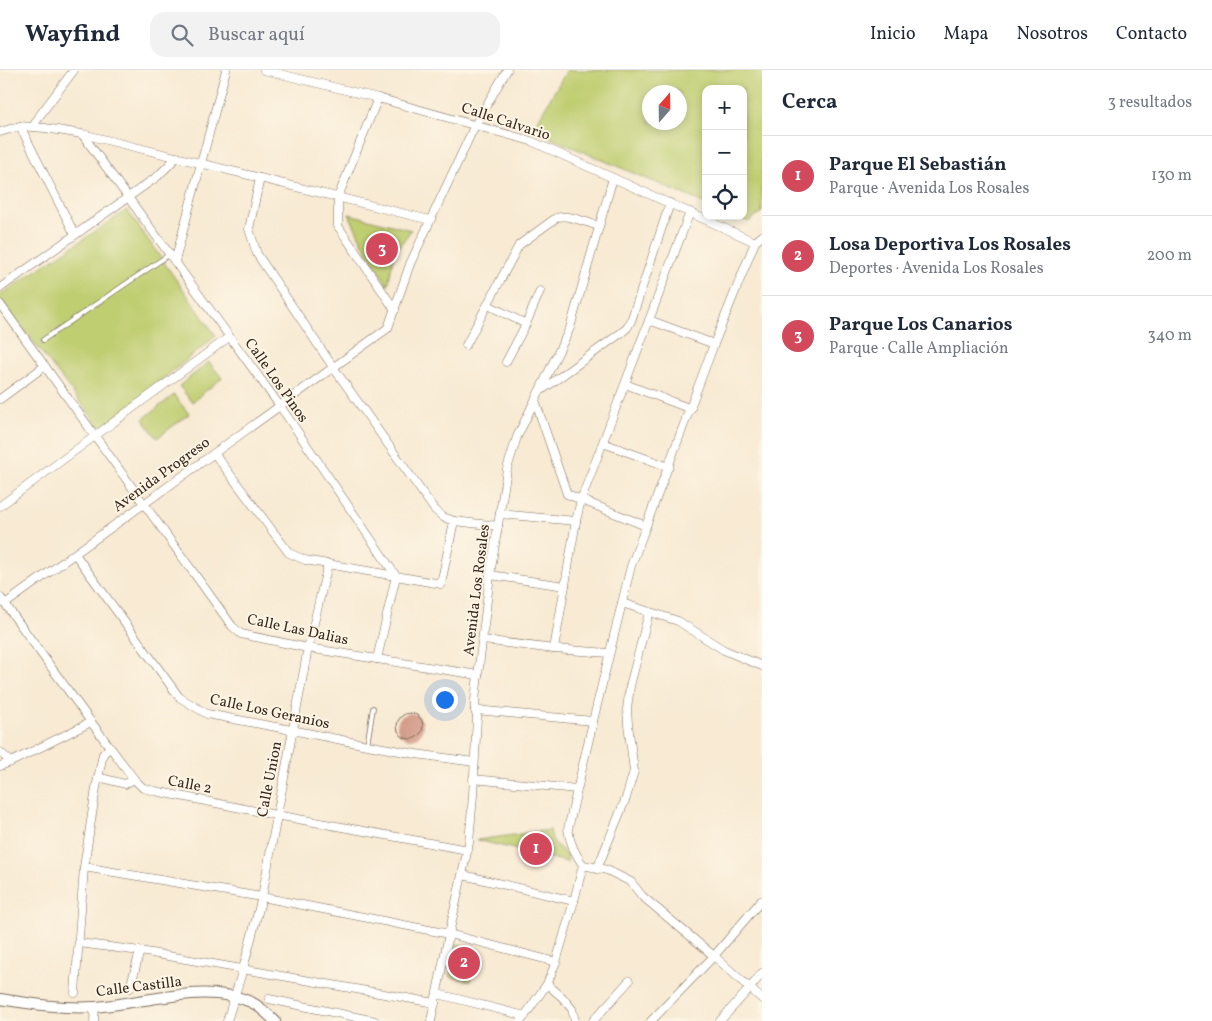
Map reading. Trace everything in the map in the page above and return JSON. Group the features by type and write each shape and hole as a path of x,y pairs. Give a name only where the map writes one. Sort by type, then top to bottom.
{"street":[{"path":"175,262 226,70"},
{"name":"Calle Calvario","path":"264,70 378,98 531,141 755,242"},
{"name":"Avenida Progreso","path":"5,604 388,328 410,264 430,220 475,125 507,70"},
{"path":"33,127 72,71"},
{"path":"378,98 338,197 338,226 395,310"},
{"path":"20,126 75,235"},
{"path":"0,132 20,126 82,134 430,220"},
{"name":"Calle Los Pinos","path":"82,134 280,406 396,576"},
{"path":"0,288 158,176 177,157"},
{"path":"260,178 248,229 257,254 333,367 434,510 443,517 454,521 498,526"},
{"name":"Avenida Los Rosales","path":"431,1021 468,850 472,813 478,675 490,575 507,469 518,437 570,328 613,178"},
{"path":"646,526 567,494 537,396 620,333 631,321 670,204"},
{"path":"554,648 581,500 690,212"},
{"path":"466,345 518,245 560,216 567,216 599,226"},
{"path":"762,236 755,242 714,344 631,566 576,789 568,829 570,843 583,865 607,870 631,882 642,896 762,999"},
{"path":"506,362 526,324 540,291"},
{"name":"Calle Las Dalias","path":"0,304 232,626 241,634 308,648 478,675"},
{"path":"488,305 526,324"},
{"path":"650,320 714,344"},
{"path":"0,506 229,337"},
{"path":"0,399 45,366"},
{"path":"625,384 691,409"},
{"path":"603,443 669,467"},
{"path":"214,453 289,553 305,560 441,584 454,521"},
{"path":"500,514 576,521"},
{"name":"Calle Los Geranios","path":"75,554 179,698 207,714 416,754 474,762"},
{"name":"Calle Union","path":"227,1021 262,897 308,648 328,564"},
{"path":"490,575 565,586"},
{"path":"377,659 396,576"},
{"name":"Calle 2","path":"0,597 91,722 143,788 155,792 468,850"},
{"path":"622,604 678,621 724,650 762,666"},
{"path":"597,868 626,798 634,771 627,709 630,686 648,612"},
{"path":"483,640 610,653"},
{"path":"475,710 593,721"},
{"path":"0,766 91,722"},
{"path":"75,993 84,867 98,777 103,754 110,747"},
{"path":"0,752 11,762"},
{"path":"98,777 125,784 134,779"},
{"path":"473,778 576,789"},
{"path":"438,994 522,1019 547,984 556,962 583,865"},
{"path":"84,867 262,897 449,934 556,962"},
{"path":"462,874 574,901"},
{"path":"651,1021 714,956 762,901"},
{"path":"78,943 140,951 435,1003"},
{"path":"130,988 140,951"},
{"path":"720,1021 762,973"},
{"path":"593,1021 629,982"},
{"path":"547,984 572,1009 575,1021"},
{"name":"Calle Castilla","path":"0,999 74,1007 188,994 222,994 252,1002 275,1021"},
{"path":"269,999 357,1019 374,1021"},
{"path":"94,1021 95,1006"}],"lane":[{"path":"43,340 170,254"},
{"path":"367,745 373,708"}],"green space":[{"path":"567,70 762,70 762,212 748,222 744,220 747,220 747,85 702,85 702,202 532,130"},
{"path":"127,210 216,336 101,429 0,299 0,295"},
{"path":"349,214 411,230 394,254 388,286 363,244"},
{"path":"209,362 222,378 192,402 179,386"},
{"path":"174,395 189,414 157,438 143,419"},
{"path":"550,830 553,842 568,856 567,862 477,840"},
{"path":"456,944 478,949 471,981 450,977"}],"building":[{"path":"410,713 419,717 423,726 419,735 410,739 401,735 397,726 401,717"}],"place":[{"name":"Parque Los Canarios","path":"382,249"},
{"name":"Parque El Sebastián","path":"536,849"},
{"name":"Losa Deportiva Los Rosales","path":"464,963"}]}
